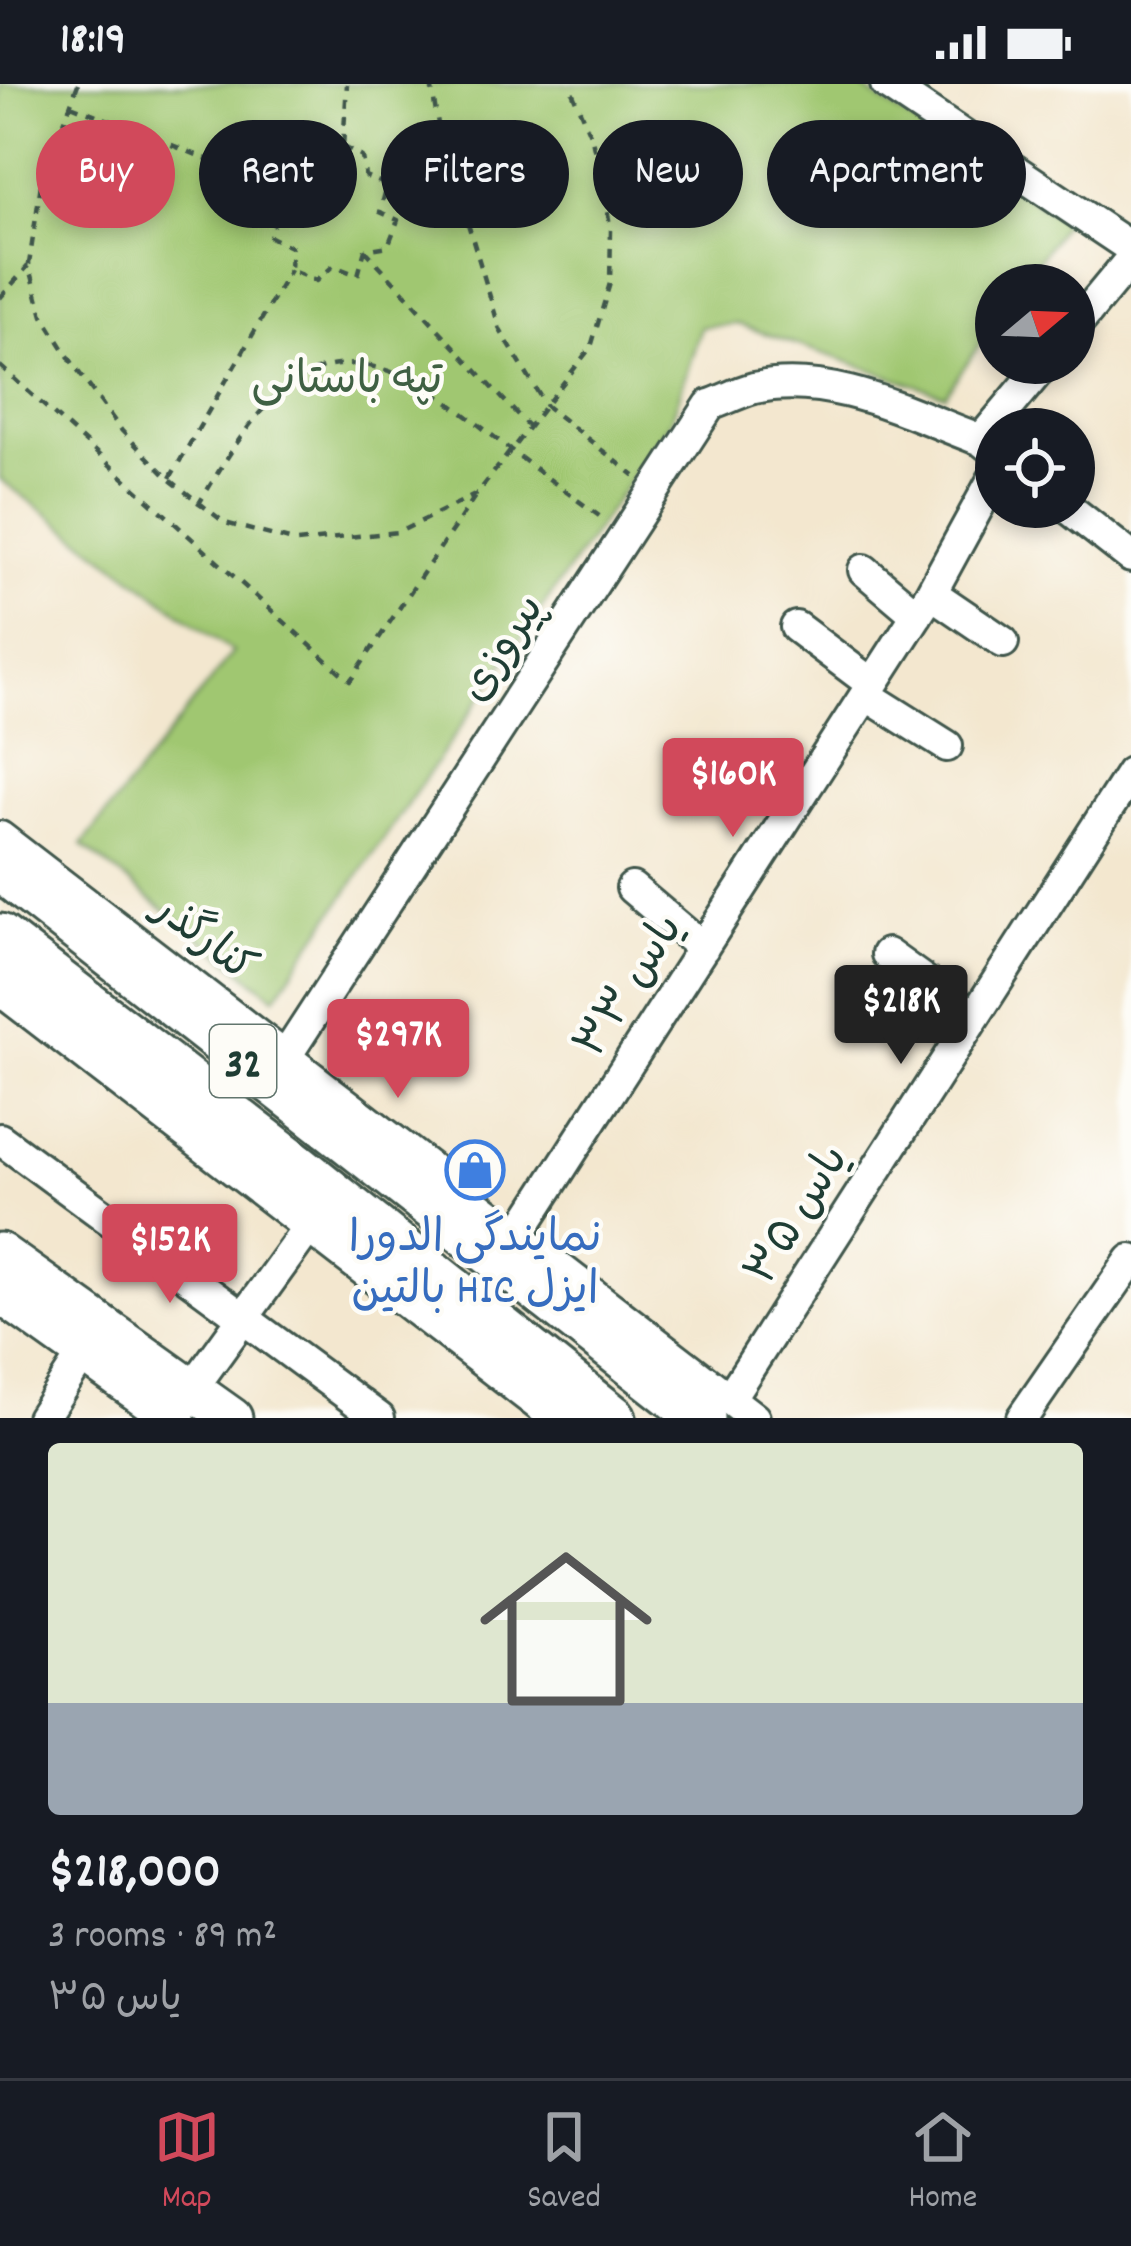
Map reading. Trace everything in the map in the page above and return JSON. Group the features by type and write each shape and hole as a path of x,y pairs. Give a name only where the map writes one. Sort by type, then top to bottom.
{"highway":[{"name":"32","path":"0,868 399,1183 503,1243 716,1408"},
{"name":"32","path":"0,937 77,1020 368,1222 613,1418"},
{"path":"368,1222 394,1211 399,1183"},
{"path":"457,1293 451,1277 456,1261 470,1251 503,1243"}],"main road":[{"path":"0,984 77,1020 311,1224 562,1418"},
{"path":"0,1253 163,1407"},
{"path":"0,1293 163,1407 232,1418"}],"street":[{"path":"886,84 1131,248"},
{"path":"1095,303 1131,259"},
{"name":"پیروزی","path":"286,1056 710,405 754,388 817,385 871,399 975,441"},
{"name":"یاس ۳۳","path":"503,1243 703,948 924,604 975,512"},
{"path":"1094,528 1131,556"},
{"path":"864,569 1003,642"},
{"path":"796,627 869,690 947,746"},
{"name":"یاس ۳۵","path":"716,1408 1131,773"},
{"name":"کنارگذر","path":"0,836 286,1056 503,1243"},
{"path":"632,888 703,948"},
{"path":"887,954 973,1016"},
{"path":"0,1138 379,1418"},
{"path":"163,1407 242,1319 311,1224"},
{"path":"1022,1418 1131,1260"},
{"path":"42,1418 84,1353"},
{"path":"716,1408 754,1418"}],"path":[{"path":"78,84 41,184 29,264 43,316 122,431 169,479 225,524 297,542 399,532 477,494"},
{"path":"344,120 346,84"},
{"path":"430,84 482,282 500,330 545,406 654,490"},
{"path":"0,366 350,682 477,494 591,347 610,283 611,229 592,139 569,84"},
{"path":"71,105 199,156"},
{"path":"357,154 362,157 365,176 387,185 380,212 398,220 388,247 365,250"},
{"path":"169,479 290,270 292,247 270,237 272,228"},
{"path":"290,270 316,281 334,266 358,274 365,250"},
{"path":"365,250 528,426"},
{"path":"0,298 29,264"},
{"path":"198,505 264,411 298,378 326,366 369,365 448,400 625,535"}],"green space":[{"name":"تپه باستانی","path":"0,84 856,84 911,120 767,120 767,228 1026,228 1026,196 1065,222 1036,264 975,264 975,351 945,395 737,324 701,327 672,419 275,997 82,845 233,652 0,479"}],"place":[{"name":"نمایندگی الدورا بالتین HIC ایزل","path":"475,1170"}]}
